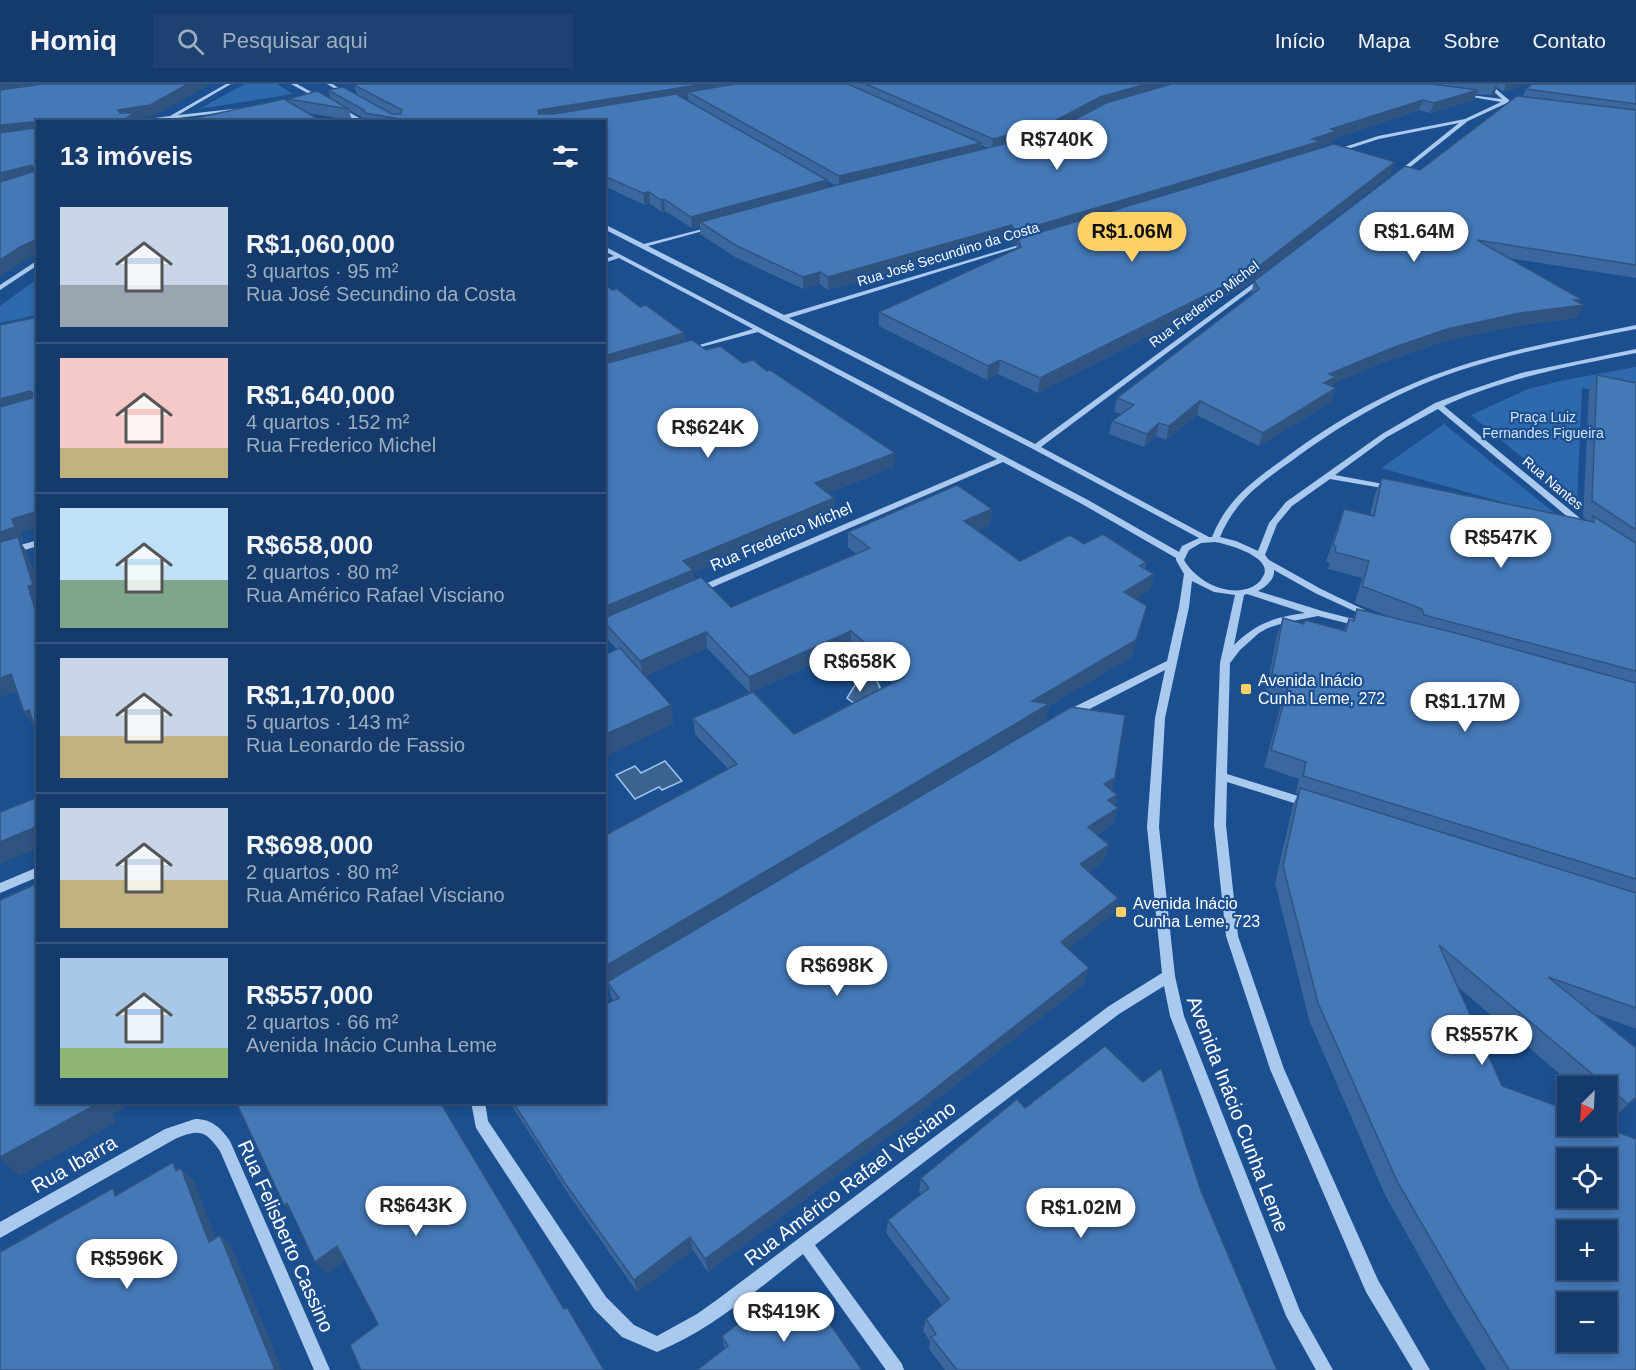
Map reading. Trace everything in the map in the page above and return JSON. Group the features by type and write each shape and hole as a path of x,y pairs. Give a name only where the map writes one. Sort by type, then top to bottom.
{"street":[{"path":"164,120 230,84"},
{"path":"293,84 325,101"},
{"path":"329,84 352,96"},
{"path":"1487,84 1507,101"},
{"path":"342,91 354,89"},
{"path":"1460,95 1518,102"},
{"path":"305,98 315,96"},
{"path":"1322,155 1378,138 1466,120 1507,101"},
{"path":"335,106 360,120"},
{"path":"147,120 253,107"},
{"path":"1387,183 1466,120"},
{"path":"643,246 723,224"},
{"path":"606,227 1212,539 1244,546 1374,622 1320,614 1243,591 1210,587 1188,575 1182,567 1180,556"},
{"name":"Rua José Secundino da Costa","path":"783,318 1042,238"},
{"path":"606,249 1004,459 1180,556"},
{"path":"606,260 620,256"},
{"path":"0,288 36,263"},
{"name":"Rua Frederico Michel","path":"1036,447 1266,277"},
{"path":"1212,539 1222,517 1240,497 1289,459 1359,413 1453,370 1523,350 1636,327"},
{"path":"681,352 759,330"},
{"path":"1243,591 1264,583 1268,577 1263,559 1273,523 1289,504 1383,438 1438,405 1479,389 1560,366 1636,351"},
{"name":"Rua Nantes","path":"1438,405 1587,528"},
{"name":"Rua Frederico Michel","path":"691,593 1004,459"},
{"path":"1329,476 1397,490"},
{"name":"Rua Nantes","path":"1565,523 1587,528"},
{"path":"1587,528 1596,534"},
{"path":"1180,556 1191,544 1212,539"},
{"path":"0,554 36,544"},
{"name":"Avenida Inácio Cunha Leme","path":"1188,575 1184,607 1160,718 1153,826 1169,976 1177,1016 1294,1317 1324,1370"},
{"path":"1243,591 1225,663 1220,825 1232,936 1277,1069 1372,1286 1422,1370"},
{"path":"1225,663 1242,640 1256,629 1270,622 1320,614"},
{"path":"1057,721 1173,662"},
{"path":"1222,776 1323,808"},
{"path":"0,888 36,873"},
{"name":"Rua Américo Rafael Visciano","path":"477,1104 481,1123 600,1303 628,1331 657,1344 686,1330 740,1294 804,1243 1114,1010 1169,976"},
{"name":"Rua Felisberto Cassino","path":"170,1134 186,1127 200,1125 214,1130 225,1146 322,1370"},
{"name":"Rua Ibarra","path":"0,1230 170,1134"},
{"path":"804,1243 896,1370"}],"green space":[{"path":"245,84 277,84 293,94 199,109"},
{"path":"36,280 36,315 0,323 0,306"},
{"name":"Praça Luiz Fernandes Figueira","path":"1636,367 1636,398 1582,388 1577,503 1471,415 1528,389"},
{"name":"Praça Luiz Fernandes Figueira","path":"1444,424 1562,519 1381,468"}],"shaded area":[{"path":"863,672 875,678 881,691 858,706 847,698"},
{"path":"665,761 682,781 662,790 659,787 635,799 616,775 635,766 641,773"}],"building":[{"path":"42,84 188,84 150,105 118,110 120,113 135,113 123,120 36,120 36,240 0,260 0,182 35,171 32,165 0,173 0,133 35,128 33,122 0,125 0,90"},
{"path":"704,84 538,110 539,114 554,114 676,94 827,180 691,217 664,199 661,200 649,192 643,193 606,177 606,120 405,120 365,113 364,110 328,90 343,87 392,114 401,114 402,110 354,85"},
{"path":"735,84 848,84 981,143 839,176 688,92"},
{"path":"866,84 1146,84 1100,97 1049,124 993,139"},
{"path":"1171,84 1432,84 1478,90 1434,103 1423,100 1331,129 1337,131 1312,139 1321,141 1015,232 1012,225 828,277 820,272 803,277 735,245 700,222 841,184 1028,138 1055,130 1106,103"},
{"path":"1532,84 1636,84 1636,104 1526,89"},
{"path":"317,91 349,109 288,99"},
{"path":"1517,96 1636,110 1636,265 1477,240 1581,299 1574,300 1584,305 1520,313 1447,329 1392,348 1329,374 1336,377 1324,383 1336,388 1263,433 1200,401 1169,426 1159,423 1147,434 1112,421 1134,405 1117,398 1259,289 1254,281 1405,166 1420,170"},
{"path":"284,99 320,120 186,120"},
{"path":"1334,144 1395,162 1250,273 1040,378 1000,360 988,366 879,312 1021,247 1018,239"},
{"path":"606,285 612,290 617,289 640,307 646,305 684,333 606,355"},
{"path":"36,317 36,512 12,519 15,527 0,532 0,407 32,398 33,393 30,391 0,399 0,325"},
{"path":"692,340 706,350 720,346 743,363 753,360 767,371 770,370 895,453 815,483 834,498 683,561 693,570 606,606 606,363"},
{"path":"1597,375 1636,383 1636,530 1592,501"},
{"path":"1382,478 1594,522 1593,516 1636,543 1636,671 1424,615 1422,609 1362,586 1369,561 1335,552 1336,546 1333,545 1344,509 1374,516"},
{"path":"957,485 992,509 964,521 1020,561 1070,535 1084,544 1103,534 1146,562 1140,566 1154,574 1124,592 1147,606 1136,640 1032,701 1049,704 606,966 606,835 737,764 693,718 753,692 794,734 904,677 851,631 749,677 706,632 640,661 606,624 606,617 701,577 731,607 870,548 848,532"},
{"path":"18,537 33,585 28,586 36,612 36,729 29,710 24,712 11,674 0,678 0,542"},
{"path":"1357,609 1456,633 1636,683 1636,879 1303,776 1306,762 1271,750 1290,679 1272,674 1283,618 1304,624 1305,620 1346,631 1349,619 1354,621"},
{"path":"620,648 671,705 606,734 606,654"},
{"path":"1071,707 1125,715 1115,778 1104,784 1117,795 1108,800 1118,808 1088,827 1109,845 1080,864 1118,898 1061,942 1089,968 918,1102 705,1259 690,1237 634,1280 564,1182 514,1104 606,1104 606,1004 619,998 607,982"},
{"path":"1300,788 1636,893 1636,1008 1548,977 1636,1048 1636,1097 1628,1104 1617,1095 1617,1076 1595,1076 1439,945 1502,1086 1557,1106 1557,1136 1617,1136 1617,1132 1636,1139 1636,1370 1509,1370 1397,1181 1318,1003 1283,866"},
{"path":"36,798 36,827 0,842 0,812"},
{"path":"36,884 36,1104 97,1104 0,1157 0,900"},
{"path":"1105,1046 1143,1082 1161,1068 1201,1191 1277,1370 957,1370 931,1337 936,1334 926,1319 949,1299 888,1220 929,1188 921,1178 1017,1099 1025,1108"},
{"path":"237,1104 441,1104 564,1309 567,1307 604,1370 361,1370 350,1345 378,1324 337,1246 315,1262 287,1203 284,1205"},
{"path":"173,1162 176,1171 181,1168 209,1242 220,1235 275,1370 0,1370 0,1252 113,1188 115,1196"},
{"path":"809,1294 862,1370 697,1370 728,1346 722,1336 766,1302 778,1319"}],"place":[{"name":"Avenida Inácio Cunha Leme, 272","path":"1246,689"},
{"name":"Avenida Inácio Cunha Leme, 723","path":"1121,912"}]}
